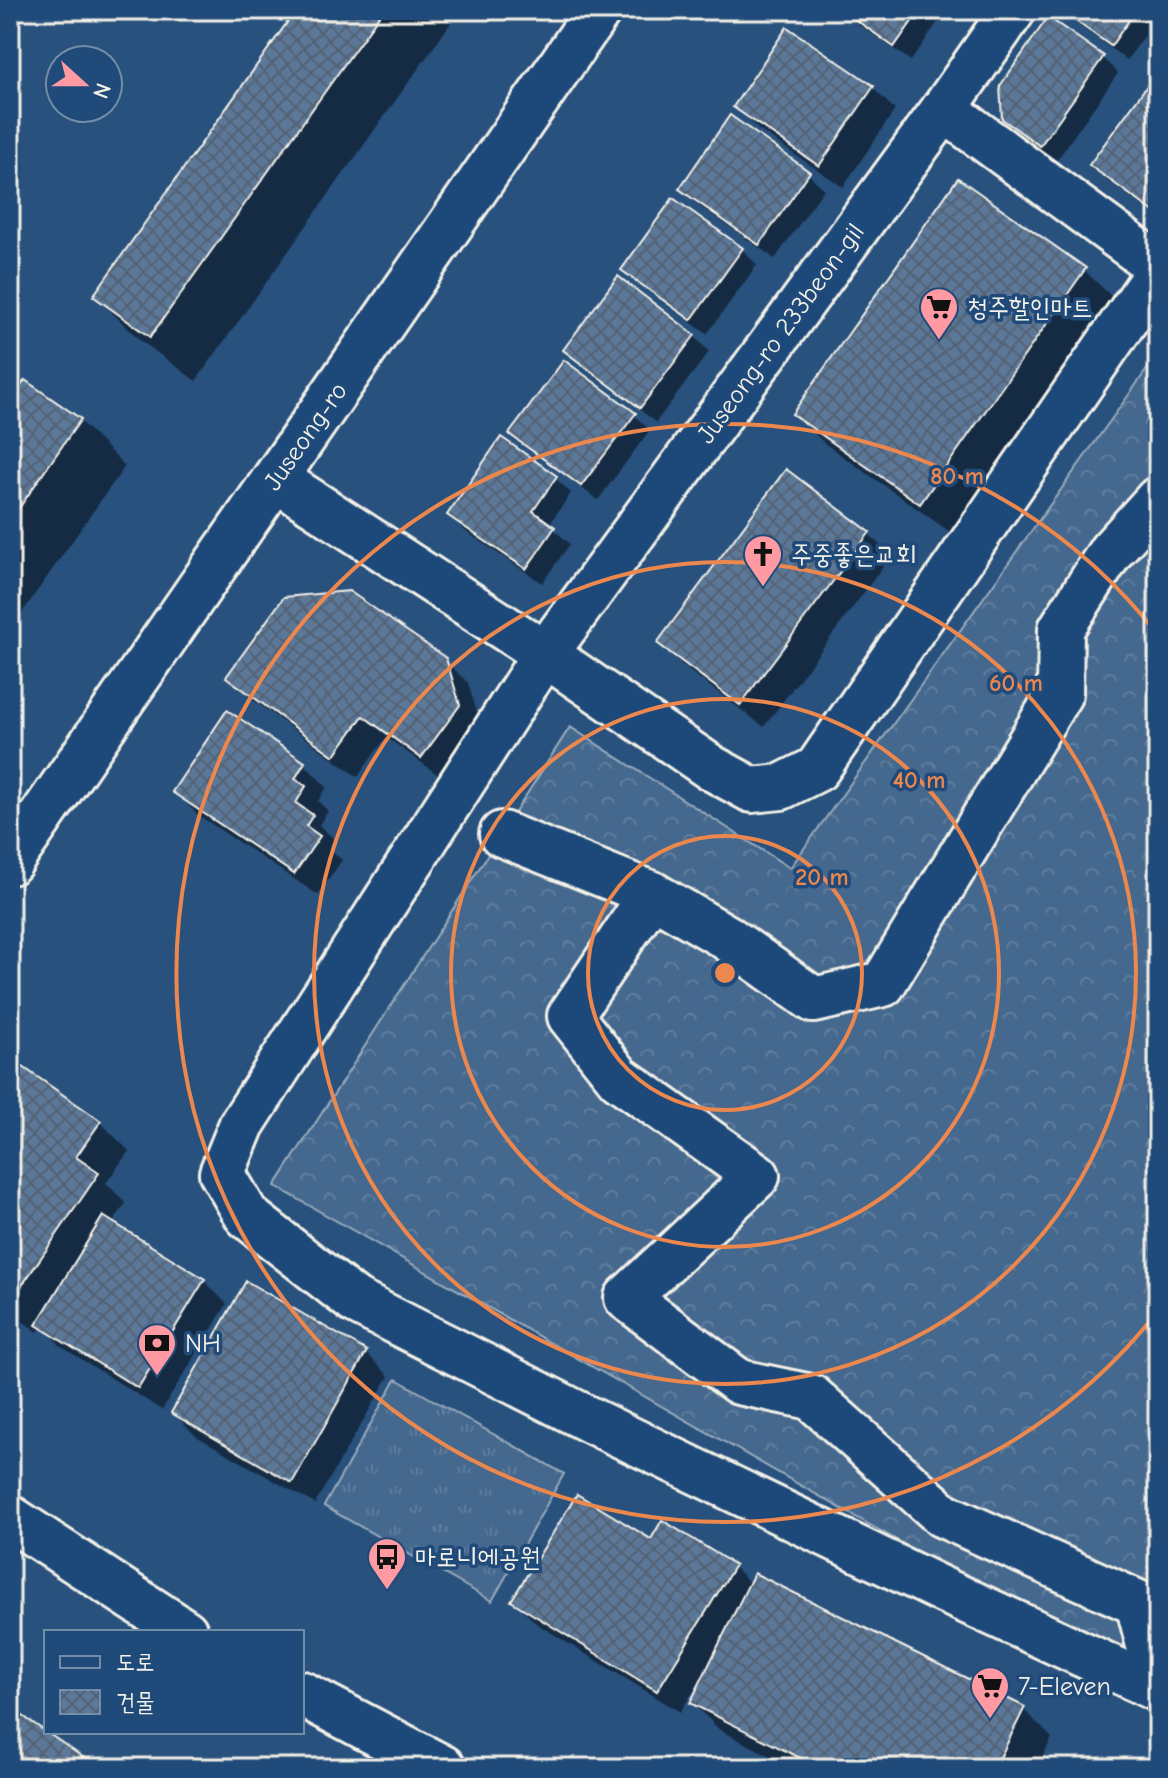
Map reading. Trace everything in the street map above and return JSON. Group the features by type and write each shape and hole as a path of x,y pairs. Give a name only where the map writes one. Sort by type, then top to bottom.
{"street":[{"name":"Juseong-ro","path":"10,862 599,10"},
{"name":"Juseong-ro 233beon-gil","path":"1013,10 545,654 242,1124 222,1173 247,1216 355,1301 596,1423 943,1590 1158,1689"},
{"path":"276,479 545,654 710,767 752,790 781,787 817,769 1158,269 944,109"},
{"path":"502,834 652,894 726,937 814,1000 883,984 1060,693 1061,629 1111,551 1158,499"},
{"path":"652,894 570,1016 619,1078 757,1176 627,1298 739,1382 811,1397 943,1515 1138,1603 1158,1680"},
{"path":"10,1518 182,1630"},
{"path":"304,1695 443,1768"}],"green space":[{"path":"1158,354 1158,1689 275,1186 570,727 790,868"},
{"path":"396,1379 564,1474 492,1601 324,1506"}],"building":[{"path":"296,10 383,10 150,337 93,296"},
{"path":"842,10 920,10 894,47"},
{"path":"1060,10 1136,10 1111,46"},
{"path":"1048,17 1104,56 1040,146 1002,119 1000,86"},
{"path":"787,27 874,86 819,166 733,107"},
{"path":"1149,83 1158,90 1158,215 1089,165"},
{"path":"730,115 810,172 759,245 679,189"},
{"name":"청주할인마트","path":"958,178 1086,268 920,504 792,414"},
{"path":"673,198 743,248 691,320 621,270"},
{"path":"618,276 695,335 640,408 563,350"},
{"path":"564,360 636,413 581,486 509,434"},
{"path":"25,380 81,419 10,521 10,401"},
{"path":"501,437 557,476 533,511 555,527 526,569 447,515"},
{"name":"주중좋은교회","path":"786,469 870,532 740,705 657,643"},
{"path":"349,591 446,658 460,705 421,758 363,716 334,756 226,677 284,597"},
{"path":"227,710 305,762 295,779 306,786 296,803 313,815 306,826 320,836 294,874 172,792"},
{"path":"10,1058 101,1121 76,1157 99,1173 10,1303"},
{"path":"103,1216 205,1279 138,1388 36,1325"},
{"path":"246,1281 367,1351 292,1483 171,1413"},
{"path":"577,1494 651,1539 662,1520 735,1565 657,1691 511,1601"},
{"path":"754,1573 1025,1707 995,1768 820,1768 690,1703"},
{"path":"10,1707 44,1731 44,1734 49,1734 99,1768 10,1768"}],"place":[{"name":"청주할인마트","path":"939,341"},
{"name":"주중좋은교회","path":"763,588"},
{"name":"NH","path":"157,1377"},
{"name":"마로니에공원","path":"387,1591"},
{"name":"7-Eleven","path":"990,1720"}]}
